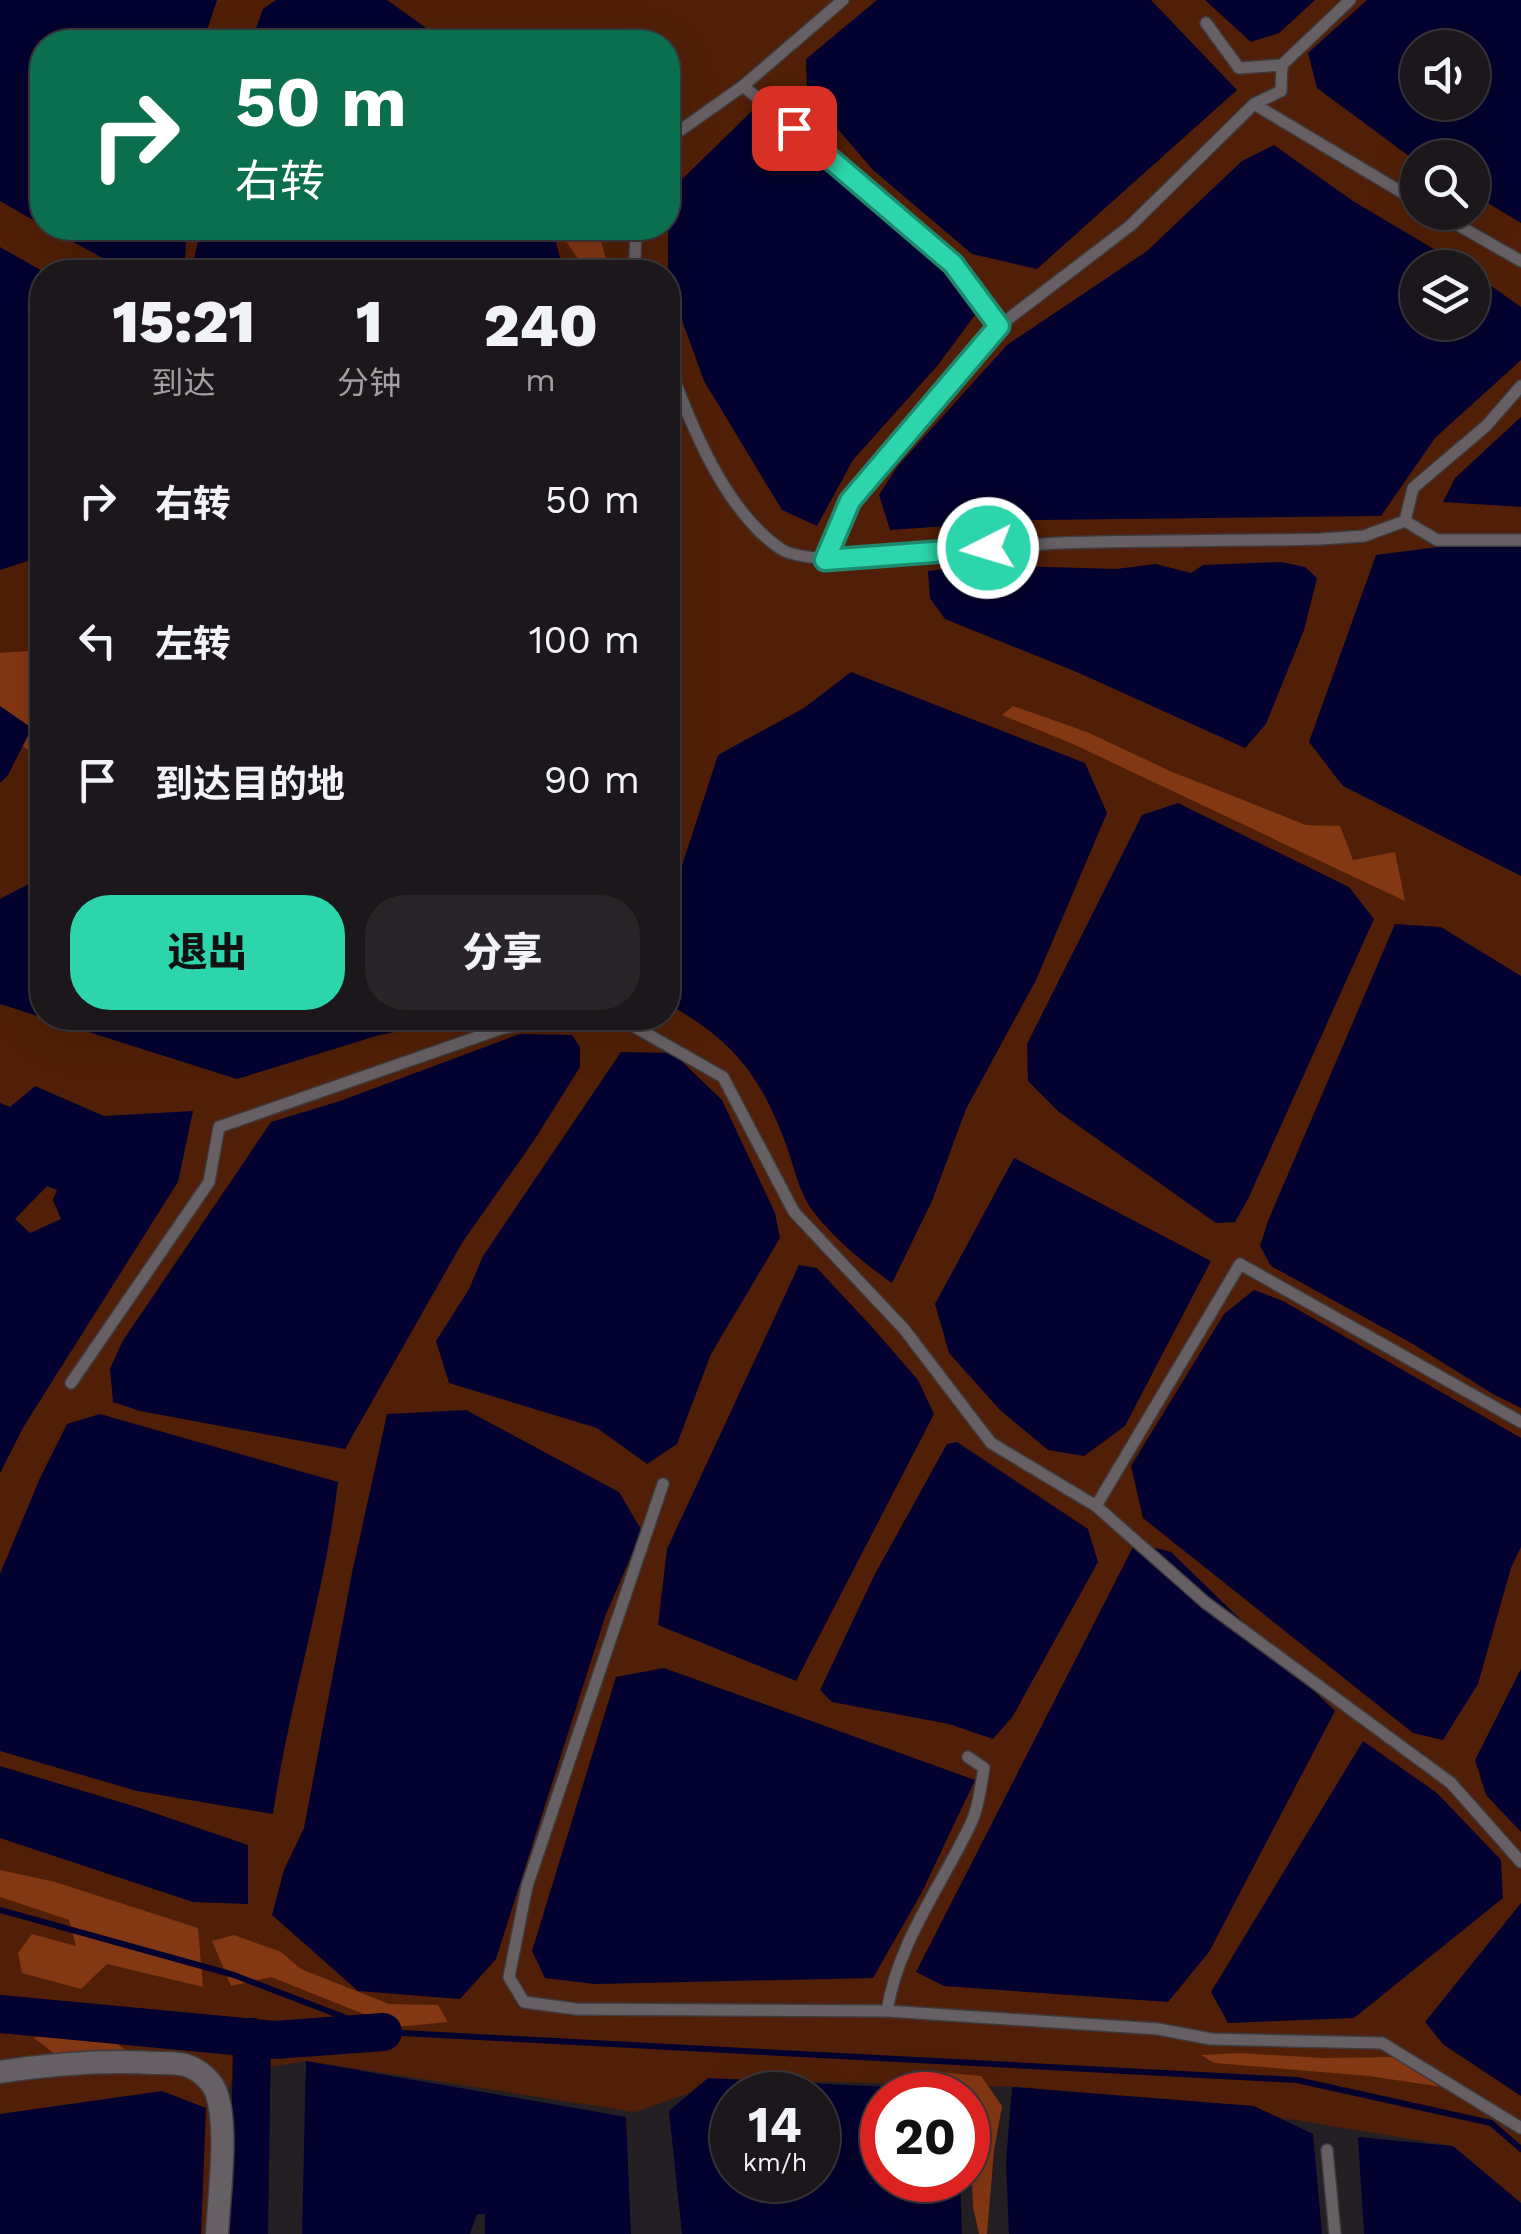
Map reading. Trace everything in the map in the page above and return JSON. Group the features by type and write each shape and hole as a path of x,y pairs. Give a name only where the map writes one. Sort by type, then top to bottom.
{"street":[{"path":"0,2072 52,2064 118,2061 184,2064 200,2073 213,2085 219,2099 217,2234"}],"lane":[{"path":"680,131 743,86 843,0"},
{"path":"1206,23 1238,68 1282,64 1350,0"},
{"path":"825,560 850,501 999,326 1130,226 1254,104 1281,91 1282,64"},
{"path":"743,86 953,264 999,326"},
{"path":"1254,104 1400,191"},
{"path":"1467,230 1521,261"},
{"path":"1405,521 1413,488 1486,426 1521,386"},
{"path":"680,396 690,423 727,488 756,528 784,552 825,560 1058,543 1321,540 1364,536 1405,521"},
{"path":"1405,521 1437,540 1521,540"},
{"path":"71,1384 210,1182 219,1127 496,1030"},
{"path":"640,1030 724,1077 794,1212 904,1329 991,1443 1096,1506 1206,1603 1452,1782 1521,1862"},
{"path":"1096,1506 1240,1264 1521,1422"},
{"path":"663,1484 527,1886 509,1977 524,2002 576,2009 887,2010 1158,2029 1211,2039 1382,2042 1521,2128"},
{"path":"887,2010 891,1984 933,1890 974,1818 984,1768 968,1758"},
{"path":"1326,2150 1335,2234"}],"shaded area":[{"path":"0,0 1521,0 1521,2203 1453,2146 1277,2117 990,2086 990,2072 860,2072 860,2083 840,2082 840,2072 710,2072 710,2083 635,2112 306,2061 235,2073 220,2113 221,2234 0,2234"},
{"path":"0,0 217,0 207,30 30,30 30,218 0,201"},
{"path":"276,0 387,0 429,30 255,30 263,9"},
{"path":"877,0 1151,0 1237,90 1037,269 972,254 873,170 807,93 806,59"},
{"path":"1205,0 1315,0 1279,33 1251,42"},
{"path":"1367,0 1521,0 1521,223 1490,204 1490,140 1400,140 1400,149 1317,88 1308,53"},
{"path":"755,108 953,280 975,315 938,365 853,460 817,526 782,510 704,381 680,314 680,260 668,260 668,240 680,240 680,181"},
{"path":"1274,145 1353,201 1435,250 1400,250 1400,340 1490,340 1490,285 1521,307 1521,360 1435,438 1381,516 1036,520 890,530 879,495 897,467 1007,345 1147,251 1242,161"},
{"path":"70,240 186,240 182,260 106,260"},
{"path":"198,240 555,240 561,260 194,260"},
{"path":"565,240 601,240 606,260 579,260"},
{"path":"0,247 30,264 30,560 0,570"},
{"path":"1521,417 1521,507 1443,502 1455,478"},
{"path":"1476,542 1521,547 1521,876 1343,786 1309,742 1376,555"},
{"path":"1281,562 1305,567 1317,578 1304,630 1266,724 1245,748 1079,673 945,619 930,598 928,571 981,565 1116,569 1156,564 1191,573 1203,565"},
{"path":"30,651 30,751 0,730 0,653"},
{"path":"851,672 1085,763 1107,813 1036,980 966,1109 932,1201 892,1283 821,1221 808,1204 777,1122 755,1080 728,1047 680,1011 680,872 718,755 804,708"},
{"path":"0,706 30,727 30,732 0,783"},
{"path":"1013,706 1087,732 1170,771 1306,825 1340,826 1353,860 1395,852 1405,901 1073,744 1002,715"},
{"path":"1178,803 1349,887 1374,919 1235,1222 1216,1223 1059,1112 1028,1081 1027,1044 1142,815"},
{"path":"30,883 30,1013 0,1004 0,899"},
{"path":"1395,924 1441,927 1521,976 1521,1408 1271,1266 1260,1246"},
{"path":"82,1030 404,1030 376,1036 237,1079"},
{"path":"520,1034 572,1035 580,1047 580,1067 462,1243 345,1449 140,1411 113,1402 110,1369 122,1342 271,1122 340,1101"},
{"path":"621,1052 673,1053 722,1100 775,1213 780,1238 711,1354 677,1444 647,1464 597,1428 449,1383 436,1341 469,1289 483,1256"},
{"path":"35,1086 104,1116 193,1111 178,1182 24,1426 0,1473 0,1103 10,1107","holes":["47,1186 57,1190 53,1200 61,1219 30,1233 15,1219"]},
{"path":"1014,1158 1211,1261 1125,1426 1084,1456 1048,1450 1000,1410 949,1353 935,1304"},
{"path":"799,1265 817,1268 871,1326 918,1380 934,1414 796,1681 658,1625 667,1549"},
{"path":"1254,1290 1283,1301 1521,1438 1521,1547 1511,1568 1478,1684 1443,1740 1413,1733 1143,1518 1131,1466 1224,1314"},
{"path":"466,1410 619,1492 642,1531 606,1614 496,1959 460,1999 358,1991 272,1915 284,1870 304,1828 352,1573 387,1414"},
{"path":"100,1414 338,1482 325,1565 273,1814 137,1791 0,1751 0,1574 67,1424"},
{"path":"957,1442 1088,1529 1098,1562 1013,1716 993,1739 949,1724 832,1702 820,1690 875,1574 947,1444"},
{"path":"1135,1543 1171,1552 1335,1711 1209,1952 1168,2002 944,1986 916,1972"},
{"path":"664,1668 975,1780 922,1892 873,1978 595,1984 545,1978 532,1951 616,1677"},
{"path":"1521,1669 1521,1832 1486,1795 1475,1760"},
{"path":"1363,1741 1437,1793 1501,1860 1503,1898 1354,2018 1228,2023 1211,1992"},
{"path":"0,1766 248,1845 248,1904 193,1902 0,1838"},
{"path":"0,1870 55,1882 198,1928 203,1987 107,1964 81,1989 22,1973 18,1953 32,1934 76,1946 69,1920 0,1897"},
{"path":"1521,1903 1521,2096 1444,2045 1425,2022"},
{"path":"234,1935 281,1952 301,1969 389,2004 438,2005 448,2022 396,2027 271,1977 231,1986 212,1941"},
{"path":"56,2030 105,2035 126,2050 56,2055 34,2038"},
{"path":"1201,2055 1395,2057 1442,2087 1369,2076 1214,2063"},
{"path":"306,2061 626,2117 631,2234 485,2234 485,2214 477,2214 470,2234 302,2234"},
{"path":"708,2078 710,2202 840,2202 840,2085 860,2086 860,2202 961,2202 962,2234 682,2234 669,2111"},
{"path":"1012,2087 1254,2106 1313,2134 1322,2234 1009,2234 1006,2163"},
{"path":"990,2089 1002,2106 990,2198"},
{"path":"162,2091 206,2108 201,2234 0,2234 0,2114"},
{"path":"1358,2137 1453,2146 1521,2203 1521,2234 1364,2234"},
{"path":"973,2202 990,2202 987,2234 979,2234"}],"waterway":[{"path":"0,1910 234,1975 383,2032 1297,2080 1491,2123 1521,2149"},
{"path":"0,2014 275,2040 383,2032"},
{"path":"249,2234 252,2037"}],"route":[{"path":"794,128 953,264 999,326 850,501 825,560 988,548"}]}
